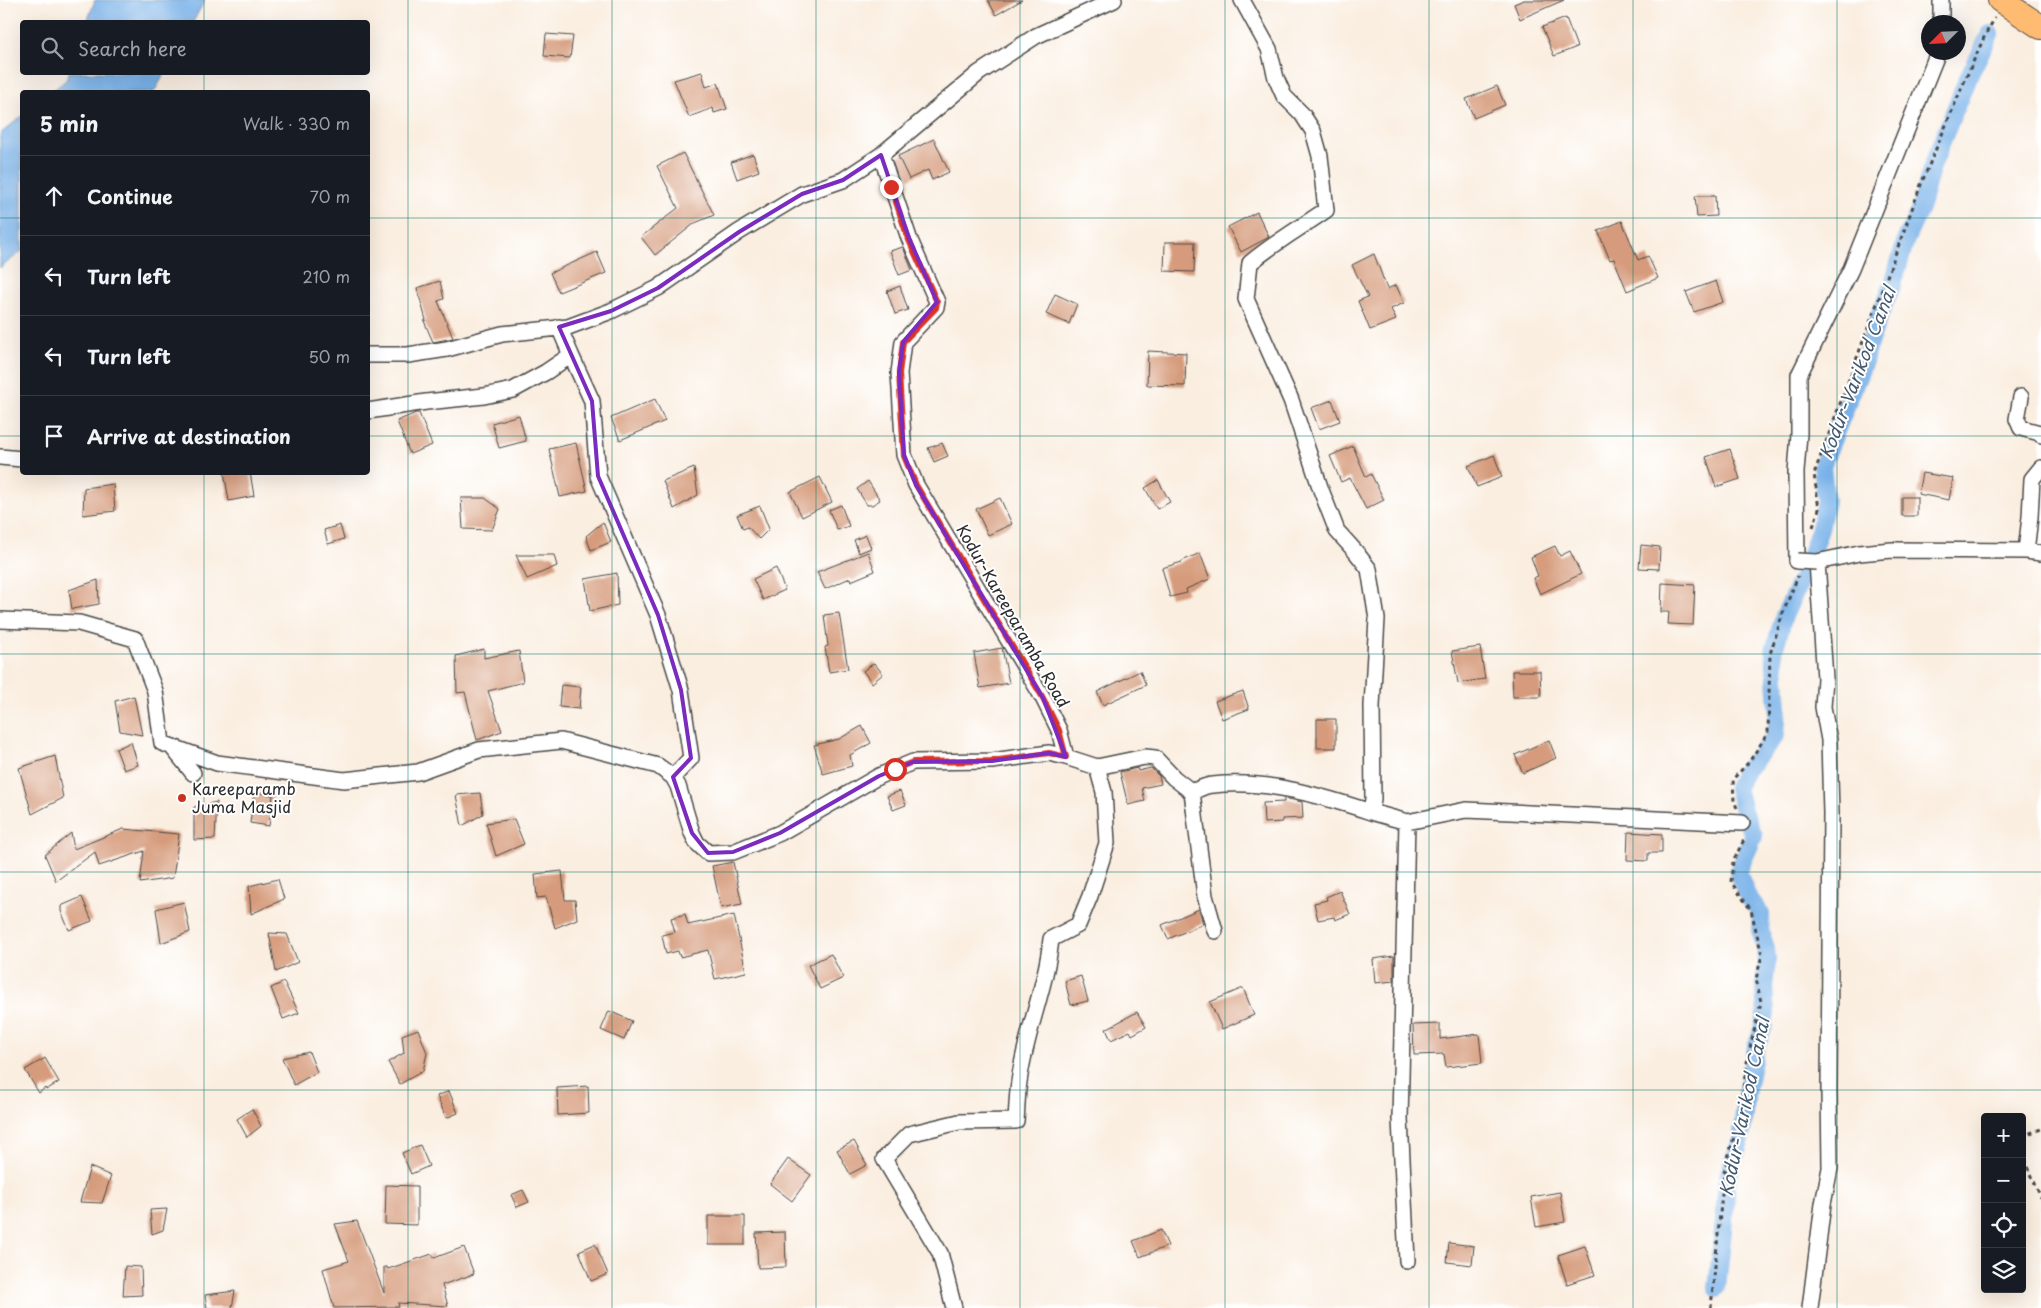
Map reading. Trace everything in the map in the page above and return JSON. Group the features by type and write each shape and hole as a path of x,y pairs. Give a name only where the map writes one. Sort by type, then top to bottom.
{"main road":[{"path":"2000,0 2041,27"}],"street":[{"path":"370,355 418,354 448,349 502,334 568,327 611,311 658,288 739,232 802,194 843,180 881,154 979,73 1036,36 1114,0"},
{"path":"1242,0 1269,49 1276,78 1284,96 1302,114 1313,131 1320,156 1326,210 1276,242 1250,263 1246,299 1291,400 1321,490 1337,531 1356,551 1369,569 1377,619 1372,706 1373,786 1371,812"},
{"path":"1941,15 1942,0"},
{"path":"1935,60 1851,269 1799,375 1799,434 1796,472 1797,561 1822,561 1859,553 1892,550 2034,552 2030,517 2030,493 2032,479 2041,468"},
{"name":"Kodur-Kareeparamba Road","path":"881,154 908,238 937,302 936,308 903,342 899,373 904,456 916,485 1043,698 1059,730 1066,757"},
{"path":"559,327 592,401 598,476 658,615 682,690 691,758 673,777"},
{"path":"370,411 484,396 513,390 546,372 571,355"},
{"path":"2021,397 2017,419 2021,428 2040,433 2041,435"},
{"path":"0,457 20,460"},
{"path":"1810,1308 1823,1204 1830,1168 1828,1090 1831,804 1829,740 1823,707 1825,678 1822,561"},
{"path":"0,620 79,623 135,639 155,691 162,743"},
{"path":"162,743 217,763 344,780 418,772 479,750 561,741 658,766 673,777 678,786 692,833 697,843 708,853 717,854 733,852 780,833 879,776 913,762 992,761 1049,753 1097,767 1145,757 1155,758 1174,778 1192,792 1205,896 1215,931"},
{"path":"162,743 174,748 193,773"},
{"path":"954,1308 940,1253 884,1159 909,1134 959,1122 1016,1121 1019,1082 1035,1009 1048,967 1051,939 1078,925 1108,843 1104,792 1097,767"},
{"path":"1192,792 1212,784 1249,784 1326,798 1407,822 1466,810 1742,823"},
{"path":"1407,822 1400,1119 1407,1261"}],"path":[{"path":"2026,1135 2041,1129"},
{"path":"2024,1158 2041,1198"},
{"path":"1711,1308 1713,1287"}],"highlighted area":[{"path":"881,155 909,238 937,302 903,342 899,373 904,455 916,485 1043,698 1066,757 1049,753 992,761 913,762 879,776 780,833 733,852 708,853 692,833 673,777 691,758 681,690 658,615 598,476 592,401 559,327 611,311 658,288 739,232 802,194 843,180"}],"water":[{"path":"95,0 205,0 194,20 88,20"},
{"path":"68,75 164,75 155,90 54,90 66,80"},
{"path":"20,118 20,253 0,268 0,134"}],"building":[{"path":"988,0 1022,0 996,15"},
{"path":"1524,0 1564,0 1520,19 1514,4"},
{"path":"1566,18 1577,47 1554,56 1542,27"},
{"path":"546,34 573,36 570,58 544,56"},
{"path":"702,72 706,87 718,83 727,109 714,113 713,108 689,117 674,80"},
{"path":"1497,86 1505,105 1474,118 1466,99"},
{"path":"934,139 949,172 932,180 928,170 909,179 898,156"},
{"path":"683,153 714,215 695,223 655,255 641,237 678,208 657,166"},
{"path":"753,154 759,171 737,179 731,162"},
{"path":"1695,196 1715,196 1716,216 1697,217"},
{"path":"1257,212 1269,237 1241,252 1228,227"},
{"path":"1622,221 1638,260 1648,256 1658,278 1627,291 1614,259 1610,260 1598,231"},
{"path":"1165,242 1195,242 1194,272 1164,271"},
{"path":"903,247 912,270 899,275 890,251"},
{"path":"597,252 606,273 559,292 550,273"},
{"path":"1374,254 1387,289 1396,285 1404,303 1391,309 1396,320 1370,330 1358,301 1368,297 1352,265"},
{"path":"440,281 444,299 438,301 453,338 433,342 424,321 426,320 417,288"},
{"path":"1716,281 1723,302 1694,312 1686,292"},
{"path":"900,286 908,310 895,314 887,291"},
{"path":"1055,294 1077,304 1069,324 1046,314"},
{"path":"1148,351 1186,353 1185,386 1147,385"},
{"path":"655,399 665,421 620,440 611,418"},
{"path":"1332,400 1340,421 1319,429 1311,408"},
{"path":"419,413 432,445 410,454 397,421"},
{"path":"519,415 526,441 499,448 492,423"},
{"path":"576,443 587,491 560,497 549,449"},
{"path":"942,443 948,456 934,462 928,448"},
{"path":"1353,446 1366,477 1371,474 1384,500 1366,509 1350,478 1341,482 1330,456"},
{"path":"1730,449 1740,479 1716,487 1706,457"},
{"path":"1494,455 1502,477 1477,487 1468,466"},
{"path":"694,468 698,495 674,509 663,481"},
{"path":"1922,473 1953,478 1949,500 1918,494"},
{"path":"225,475 250,475 254,496 229,501"},
{"path":"820,477 832,502 802,517 790,492"},
{"path":"1158,480 1170,502 1157,509 1145,488"},
{"path":"868,481 880,500 872,505 867,505 857,489"},
{"path":"113,484 115,511 83,515 84,488"},
{"path":"1902,497 1917,497 1917,516 1902,516"},
{"path":"461,498 485,498 500,509 492,530 463,529"},
{"path":"1000,498 1012,524 988,535 976,509"},
{"path":"841,505 849,526 837,530 829,510"},
{"path":"760,506 769,529 759,539 748,527 743,529 737,515"},
{"path":"603,522 611,542 591,550 586,536"},
{"path":"340,525 344,539 328,544 324,530"},
{"path":"866,535 871,548 859,553 854,540"},
{"path":"1641,545 1660,547 1659,569 1639,568"},
{"path":"1555,546 1560,556 1570,551 1581,574 1540,594 1533,578 1538,576 1531,557"},
{"path":"868,552 875,571 851,581 850,578 825,589 817,572"},
{"path":"1200,553 1210,579 1186,589 1187,593 1170,597 1162,568 1182,562"},
{"path":"516,555 554,555 557,566 527,579"},
{"path":"776,568 785,590 763,600 753,579"},
{"path":"617,573 618,605 590,611 585,579"},
{"path":"98,580 99,604 72,609 69,590"},
{"path":"1662,583 1695,585 1693,625 1668,624 1669,612 1661,612"},
{"path":"839,613 848,669 829,672 825,647 828,646 824,615"},
{"path":"1480,647 1485,679 1458,683 1452,651"},
{"path":"1002,648 1009,683 980,688 974,653"},
{"path":"484,649 484,658 519,651 523,682 488,691 502,731 477,740 465,692 457,693 456,656"},
{"path":"874,663 883,674 872,683 863,671"},
{"path":"1140,671 1146,685 1103,705 1097,692"},
{"path":"1512,671 1540,671 1541,697 1513,697"},
{"path":"561,685 581,687 579,709 559,707"},
{"path":"1243,691 1249,709 1222,719 1215,701"},
{"path":"134,696 142,735 120,731 115,701"},
{"path":"1317,719 1336,719 1336,748 1317,748"},
{"path":"862,726 871,743 850,755 852,766 823,774 814,745 839,739"},
{"path":"1549,740 1556,758 1523,773 1515,755"},
{"path":"131,742 138,765 124,770 116,749"},
{"path":"55,756 63,798 32,814 19,768"},
{"path":"1137,768 1138,771 1151,768 1159,776 1161,784 1142,788 1145,801 1128,805 1120,772"},
{"path":"900,791 906,805 893,810 887,796"},
{"path":"254,792 273,795 269,826 250,823"},
{"path":"480,793 483,814 462,826 456,795"},
{"path":"1284,798 1302,802 1303,818 1282,819 1282,822 1264,823 1263,803 1284,802"},
{"path":"217,802 215,839 194,840 194,807"},
{"path":"514,819 524,844 496,856 486,823"},
{"path":"123,829 179,834 173,878 140,883 144,851 99,866 95,852 56,881 45,855 71,833 74,849"},
{"path":"1628,832 1662,834 1662,853 1648,853 1648,861 1627,860"},
{"path":"733,862 742,904 721,908 712,866"},
{"path":"562,871 565,900 575,900 577,919 555,928 546,897 537,898 535,874"},
{"path":"278,879 284,899 251,914 249,886"},
{"path":"1340,891 1350,914 1335,920 1334,917 1318,920 1314,903 1327,900 1326,897"},
{"path":"82,897 92,921 69,930 61,911 61,906"},
{"path":"184,902 190,932 161,943 156,909"},
{"path":"1199,909 1203,924 1168,939 1162,925"},
{"path":"685,914 688,925 734,915 746,972 715,979 708,950 680,957 678,951 666,954 662,935 675,932 671,918"},
{"path":"269,933 287,934 298,962 276,972"},
{"path":"831,954 843,978 820,989 808,965"},
{"path":"1394,956 1394,981 1375,983 1373,959"},
{"path":"1081,976 1088,1001 1071,1005 1065,981"},
{"path":"284,982 299,1013 283,1019 271,988"},
{"path":"1243,988 1254,1015 1222,1029 1210,1002"},
{"path":"609,1011 632,1021 624,1040 601,1030"},
{"path":"1137,1012 1146,1027 1132,1035 1130,1031 1111,1040 1106,1029"},
{"path":"1440,1024 1440,1039 1479,1034 1482,1063 1446,1067 1444,1054 1414,1055 1413,1025"},
{"path":"418,1029 427,1053 423,1071 400,1084 388,1062 404,1053 402,1035"},
{"path":"309,1052 317,1072 294,1085 282,1058"},
{"path":"45,1058 59,1082 39,1093 25,1070"},
{"path":"588,1086 589,1113 558,1115 557,1088"},
{"path":"449,1091 458,1113 446,1118 437,1096"},
{"path":"252,1109 261,1126 247,1137 237,1119"},
{"path":"854,1141 867,1165 850,1174 837,1150"},
{"path":"420,1145 429,1166 411,1174 402,1153"},
{"path":"788,1159 811,1175 792,1201 770,1184"},
{"path":"90,1167 111,1176 102,1203 80,1202"},
{"path":"386,1185 417,1186 417,1225 385,1224"},
{"path":"523,1190 529,1202 517,1207 511,1195"},
{"path":"1560,1192 1565,1222 1536,1227 1531,1197"},
{"path":"167,1209 163,1230 152,1234 150,1210"},
{"path":"708,1216 745,1216 745,1245 708,1245"},
{"path":"357,1221 384,1293 384,1267 388,1269 432,1254 434,1258 464,1247 474,1274 442,1285 448,1306 398,1303 399,1307 334,1308 323,1269 349,1261 335,1224"},
{"path":"1161,1230 1168,1246 1140,1257 1133,1241"},
{"path":"785,1232 786,1267 758,1268 756,1233"},
{"path":"1449,1243 1474,1246 1472,1265 1447,1262"},
{"path":"595,1244 608,1274 591,1281 579,1251"},
{"path":"1585,1246 1595,1275 1567,1284 1558,1255"},
{"path":"125,1266 141,1267 142,1295 123,1296"},
{"path":"235,1291 232,1308 207,1308 205,1295"}],"waterway":[{"name":"Kodur-Varikod Canal","path":"1717,1288 1727,1178 1741,1140 1747,1088 1756,1046 1763,1029 1766,1013 1764,987 1767,961 1766,948 1760,931 1761,914 1747,895 1738,872 1754,836 1744,814 1737,788 1743,774 1776,735 1778,707 1774,651 1784,616 1805,571 1820,528 1826,501 1822,466 1893,284 1906,239 1920,209 1931,169 1966,82 1990,34"}],"place":[{"name":"Kareeparamb Juma Masjid","path":"182,798"}],"route":[{"path":"891,187 908,238 937,302 936,308 903,342 899,373 904,456 916,485 1043,698 1059,730 1066,757 1049,753 992,761 913,762 895,769"}]}
